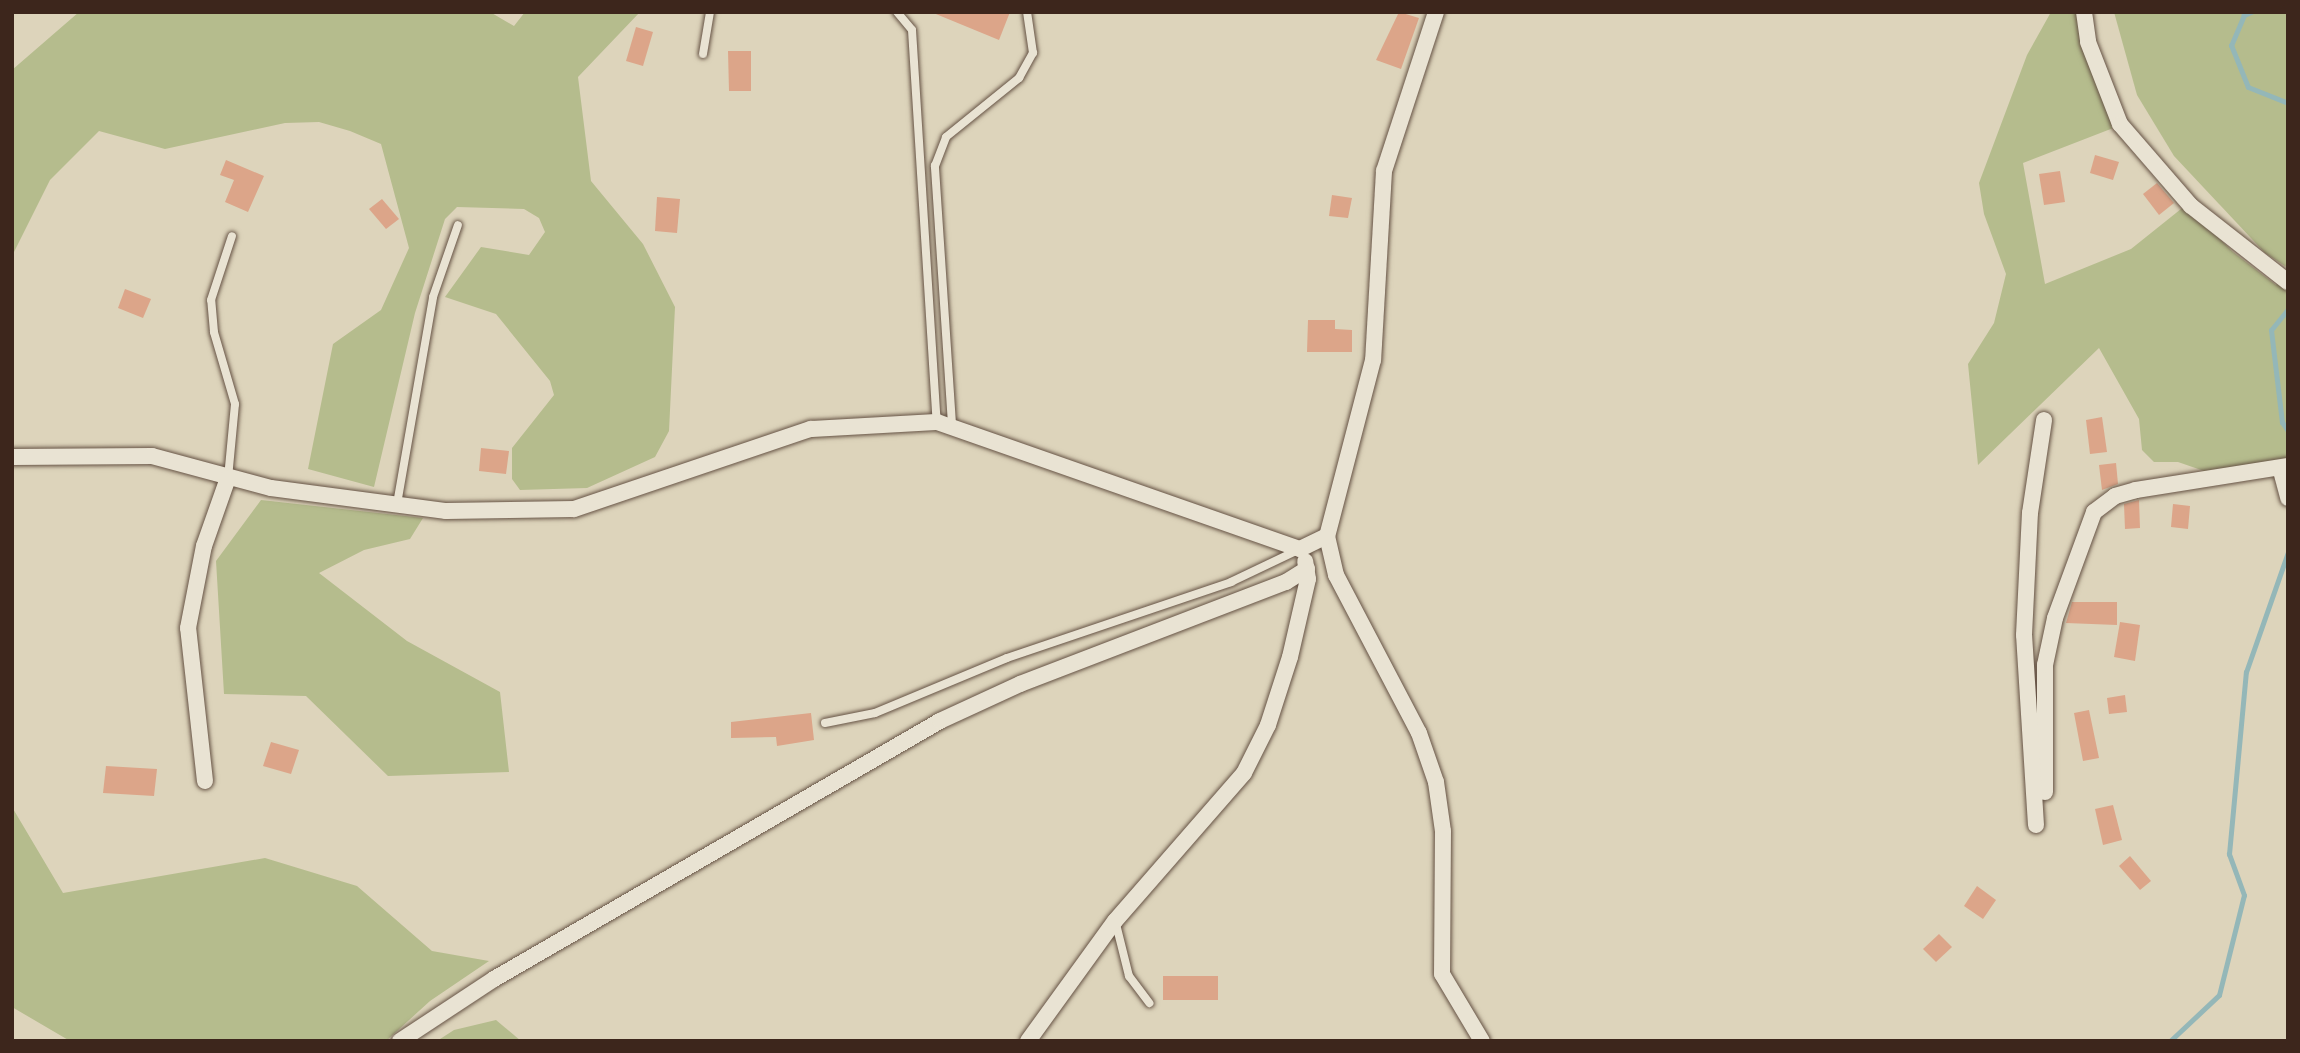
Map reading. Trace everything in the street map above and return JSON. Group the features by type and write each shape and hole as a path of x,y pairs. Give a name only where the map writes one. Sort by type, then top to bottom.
{"street":[{"path":"1436,12 1384,171 1373,360 1327,536 1336,575 1419,733 1436,782 1443,831 1442,974 1482,1041"},
{"path":"2084,12 2088,42 2120,124 2191,206 2285,281"},
{"path":"2036,825 2024,635 2030,513 2044,420"},
{"path":"12,457 152,456 228,478 446,511 574,509 811,429 945,423 1300,549 1327,536"},
{"path":"2045,793 2045,665 2055,618 2094,512 2115,496 2136,490 2285,468 2288,499"},
{"path":"205,782 188,628 204,546 228,478"},
{"path":"1028,1041 1115,921 1244,773 1268,725 1290,657 1307,569 1300,549"},
{"path":"400,1041 494,979 940,721 1020,684 1286,582 1307,569"}],"lane":[{"path":"703,54 710,12"},
{"path":"897,12 912,30 945,423"},
{"path":"945,423 935,166 946,137 1019,78 1033,53 1027,12"},
{"path":"397,504 433,297 458,225"},
{"path":"228,478 236,415 214,332 211,300 232,236"},
{"path":"825,723 875,713 1007,658 1231,582 1300,549"},
{"path":"1115,921 1129,976 1149,1003"}],"green space":[{"path":"79,12 490,12 514,26 525,12 640,12 578,77 591,181 643,244 675,307 669,431 655,457 587,488 520,490 512,479 512,448 554,395 550,381 496,314 445,297 481,247 529,255 545,232 539,218 524,209 457,207 445,219 415,313 374,487 308,469 333,344 381,310 409,248 381,144 350,131 319,122 285,123 165,149 99,131 50,180 12,256 12,70"},
{"path":"2051,12 2088,12 2121,125 2023,163 2045,284 2131,249 2186,205 2233,252 2276,285 2288,272 2288,456 2279,463 2207,472 2178,462 2154,462 2142,450 2139,419 2099,348 1978,465 1968,364 1994,323 2006,274 1984,214 1979,183 2027,55"},
{"path":"2114,12 2288,12 2288,268 2265,253 2174,156 2137,95"},
{"path":"261,500 423,518 410,539 364,550 319,573 407,641 500,692 509,772 388,776 306,696 224,694 216,561"},
{"path":"12,807 63,893 265,858 357,886 432,951 489,961 430,1001 386,1041 70,1041 12,1007"},
{"path":"496,1020 521,1041 437,1041 454,1030"}],"building":[{"path":"931,12 1010,12 999,40"},
{"path":"1399,12 1419,18 1401,69 1376,60"},
{"path":"636,27 653,32 643,66 626,61"},
{"path":"728,51 751,51 751,91 729,91"},
{"path":"2095,155 2119,162 2113,180 2090,173"},
{"path":"226,160 264,176 248,212 225,202 234,180 220,175"},
{"path":"2060,171 2065,202 2044,205 2039,174"},
{"path":"2157,183 2174,203 2159,215 2143,194"},
{"path":"1332,195 1352,198 1348,218 1329,216"},
{"path":"657,197 680,199 677,233 655,231"},
{"path":"382,199 399,219 386,229 369,209"},
{"path":"125,289 151,299 143,318 118,308"},
{"path":"1308,320 1335,320 1335,329 1352,330 1352,352 1307,352"},
{"path":"2102,417 2107,452 2090,454 2086,420"},
{"path":"481,448 509,451 506,474 479,471"},
{"path":"2116,463 2118,484 2102,490 2099,465"},
{"path":"2139,500 2140,528 2125,529 2124,504"},
{"path":"2173,504 2190,506 2188,529 2171,527"},
{"path":"2072,602 2117,602 2117,625 2066,623"},
{"path":"2120,622 2140,625 2135,661 2114,657"},
{"path":"2125,695 2127,712 2109,714 2107,698"},
{"path":"2089,710 2099,758 2083,761 2074,713"},
{"path":"811,713 814,740 777,746 776,737 731,738 731,722"},
{"path":"271,742 299,750 291,774 263,766"},
{"path":"106,766 157,769 154,796 103,793"},
{"path":"2113,805 2122,840 2103,845 2095,809"},
{"path":"2130,856 2151,881 2140,890 2119,866"},
{"path":"1977,886 1996,900 1983,919 1964,906"},
{"path":"1939,934 1952,947 1936,962 1923,949"},
{"path":"1163,976 1218,976 1218,1000 1163,1000"}],"waterway":[{"path":"2251,12 2244,15 2231,45 2248,87 2288,103"},
{"path":"2288,309 2271,330 2282,422 2288,431"},
{"path":"2170,1041 2219,995 2244,895 2229,854 2246,672 2288,552"}]}
